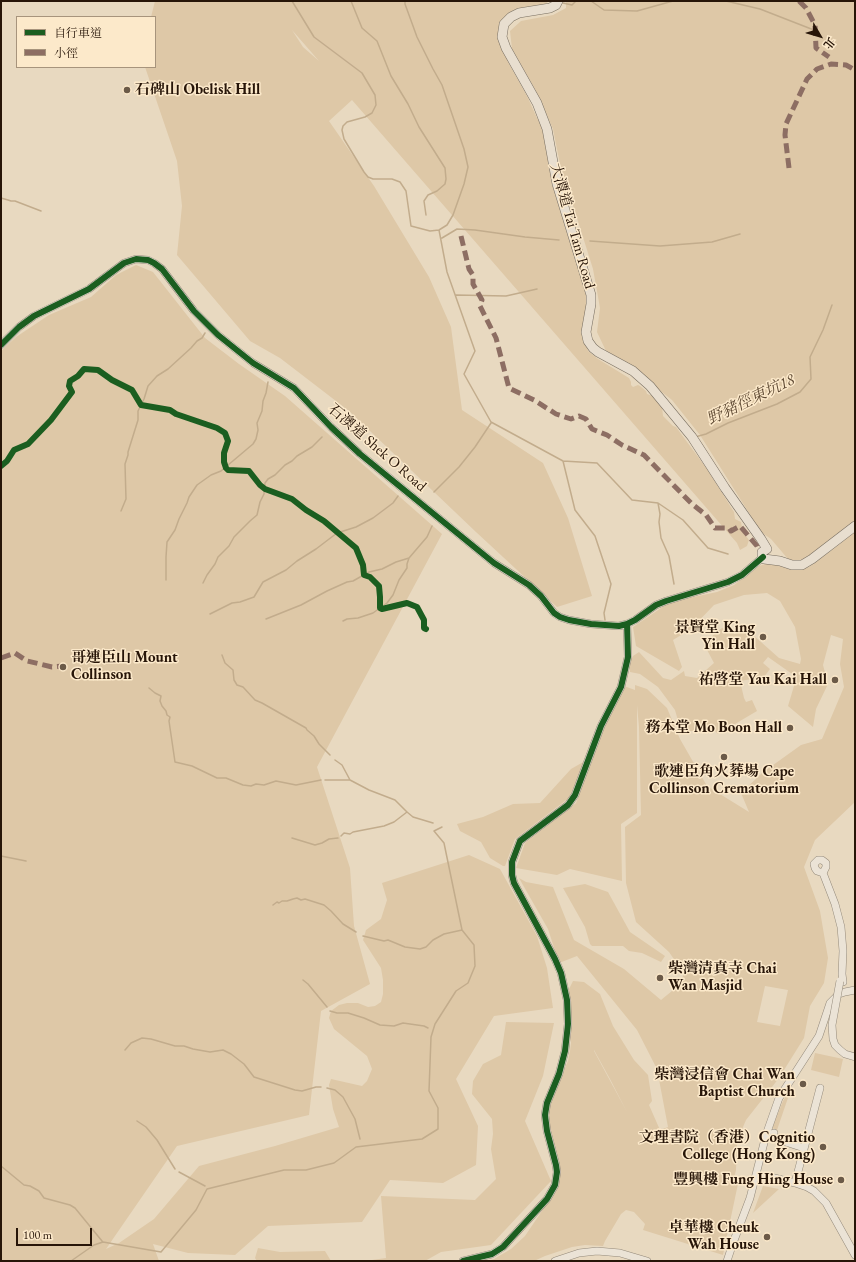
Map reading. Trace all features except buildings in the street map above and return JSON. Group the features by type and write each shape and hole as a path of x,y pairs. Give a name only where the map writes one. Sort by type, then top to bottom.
{"main road":[{"name":"大潭道 Tai Tam Road","path":"558,1 550,8 519,13 511,17 504,24 502,37 506,48 535,99 545,122 557,184 591,295 591,307 586,332 588,341 598,352 633,371 650,386 692,437 725,488 761,539 767,555 792,565 804,564 855,526"}],"street":[{"name":"石澳道 Shek O Road","path":"1,345 19,327 34,316 89,289 124,263 138,259 152,262 162,269 194,311 214,332 248,359 294,388 334,430 360,454 494,563 529,585 541,596 558,616 569,620 591,624 619,626 627,624 666,600 728,582 742,575 767,555"},
{"path":"464,1261 489,1255 503,1248 547,1199 555,1185 557,1176 556,1165 547,1132 545,1115 547,1103 559,1074 565,1051 568,1024 567,1000 561,973 555,959 514,883 512,875 512,862 520,841 568,805 575,795 601,726 617,696 623,679 628,657 627,624"},
{"path":"823,874 835,904 841,927 843,951 843,982 835,1025 835,1033 838,1041 843,1047 855,1053"},
{"path":"842,976 832,1025 833,1039 835,1045 840,1050 845,1054 855,1057"},
{"path":"728,1261 733,1243 750,1198 766,1135 779,1098 819,1036 830,1003 839,994 855,990"},
{"path":"795,1183 820,1088"},
{"path":"773,1137 804,1148"},
{"path":"756,1176 766,1176 795,1183 811,1189 822,1198 831,1211 855,1254"},
{"path":"555,1261 578,1253 597,1251 620,1253 647,1261"}],"shaded area":[{"path":"155,1 549,1 544,5 518,10 500,40 508,62 541,125 546,142 551,180 588,296 586,344 588,351 629,378 633,387 638,385 640,386 646,391 647,394 653,396 662,407 663,416 676,427 707,469 734,512 735,519 741,522 743,532 749,540 747,546 740,550 737,543 352,100 329,121 374,186 429,277 451,327 462,410 543,463 568,518 592,596 557,607 349,411 280,358 250,341 177,255 182,206 177,161 145,68 156,68 156,16 151,16","holes":["292,30 319,61 303,47"]},
{"path":"566,1 855,1 855,520 805,559 793,561 788,559 771,539 761,532 700,435 672,400 626,364 606,351 597,332 600,308 593,269 560,164 553,129 536,91 512,49 510,31 521,21 553,15 566,8"},
{"path":"136,265 153,272 205,338 285,396 442,534 317,767 350,868 354,926 370,984 321,1011 309,1115 177,1146 106,1249 119,1243 154,1219 199,1166 339,1127 333,1109 329,1085 331,1079 362,1086 367,1081 372,1069 367,1056 334,1029 329,1018 331,1011 339,1005 358,1003 368,1007 375,1006 381,1002 383,994 383,980 381,968 363,940 366,930 381,919 387,900 382,883 469,855 500,869 537,936 547,968 553,1008 494,1016 456,1079 478,1126 476,1165 443,1183 390,1180 362,1222 268,1226 235,1255 188,1253 153,1244 159,1261 1,1261 1,351 16,337 49,315 91,297 116,275"},
{"path":"855,531 855,802 815,840 804,867 820,911 828,958 824,983 810,1006 804,1038 779,1078 746,1120 737,1141 736,1170 734,1178 739,1179 723,1255 643,1230 645,1224 634,1212 626,1210 621,1214 603,1246 585,1245 572,1247 534,1261 487,1261 494,1259 511,1249 525,1236 552,1196 560,1173 548,1128 548,1105 568,1061 571,1043 567,993 573,981 584,982 600,994 613,1026 634,1060 648,1075 652,1101 649,1105 660,1130 668,1127 657,1069 637,1030 577,956 559,963 548,929 519,878 526,882 553,887 574,940 624,969 661,1000 678,986 684,974 669,952 636,922 626,883 625,827 641,815 637,705 637,813 621,824 622,881 570,869 557,875 516,868 525,843 576,803 605,725 624,686 635,690 635,685 647,689 667,708 680,739 707,786 749,812 741,793 762,773 801,745 822,739 844,687 840,664 843,639 831,635 823,665 828,684 816,709 813,727 788,706 794,686 795,676 768,657 763,663 770,669 764,677 740,681 746,702 752,700 757,711 718,734 715,731 681,731 675,710 658,687 640,674 630,672 630,662 633,656 639,652 663,678 671,680 684,671 685,676 697,678 714,663 705,646 714,634 722,628 752,634 779,658 800,664 801,659 795,627 780,601 767,593 744,595 714,605 691,629 673,640 682,667 679,671 636,646 633,627 670,602 717,592 734,585 759,566 775,561 802,569 809,567","holes":["765,986 788,990 780,1026 757,1022","594,1051 610,1079 627,1112"]},
{"path":"585,761 569,798 515,839 505,866 490,858 481,842 460,831 457,824 483,817 513,804 540,803 571,769"},
{"path":"585,884 608,892 630,932 665,956 661,962 642,953 629,951 623,946 592,946 590,944 585,927 563,888"},
{"path":"506,1022 554,1023 543,1076 525,1121 551,1181 491,1245 441,1252 425,1261 365,1261 386,1258 381,1196 475,1200 496,1179 491,1149 493,1134 492,1119 472,1094 473,1081 483,1064 501,1055"},
{"path":"815,1053 843,1059 839,1077 811,1070"},
{"path":"789,1091 790,1092 777,1130 772,1128 783,1101"},
{"path":"763,1186 779,1189 753,1213"},
{"path":"258,1248 280,1252 325,1251 331,1261 257,1261 255,1258"}],"waterway":[{"path":"292,1 314,37 362,73 375,95 376,105 372,113 365,117 347,122 343,126 342,130 344,139 364,172 368,177 373,179 392,179 400,182 406,191 411,226 430,231 439,230 447,225 453,215 464,184 468,167 464,149 442,85 417,37 405,1"},
{"path":"351,1 362,28 377,41 391,76 408,104 419,127 445,168 445,184 437,191 428,195 424,201 426,215"},
{"path":"563,3 572,5 576,1"},
{"path":"591,1 604,10 637,11 673,1"},
{"path":"726,1 760,9 819,32"},
{"path":"1,198 15,201 41,211"},
{"path":"442,238 457,229 559,240"},
{"path":"439,230 447,272 475,351 464,374 491,422 563,461 597,463 632,500 658,503 683,520 708,548 728,554"},
{"path":"590,241 660,246 712,242 740,234"},
{"path":"456,295 506,296 537,289"},
{"name":"野豬徑東坑18","path":"695,437 706,434 728,423 777,404 800,392 811,379 810,357 823,330 832,305"},
{"path":"121,511 126,499 125,464 138,420 138,411 148,386 157,376 168,369 202,338 205,333"},
{"path":"166,580 167,542 175,530 189,497 197,485 211,475 221,471 253,444 256,439 258,430 257,423 262,411 268,382"},
{"path":"434,492 459,467 491,423"},
{"path":"203,583 218,557 229,546 234,537 257,515 260,502 264,494 265,483 268,479 275,475 297,456 312,447 322,437"},
{"path":"563,461 575,510 595,536 611,584 604,613 605,620"},
{"path":"210,614 232,603 254,597 263,582 286,570 337,533 356,527 373,518 393,503 398,496"},
{"path":"658,503 661,538 669,556 674,584"},
{"path":"343,621 373,613 387,603 393,595 399,580 407,568 409,558 427,537 432,526"},
{"path":"266,619 301,605 327,591 347,582 353,581 369,572 382,569 396,562 409,558"},
{"path":"222,655 225,663 233,670 234,680 237,685 243,687 255,700 306,728 330,755"},
{"path":"149,688 161,696 160,701 162,706 167,715 170,717 169,721 175,762 192,766 217,778 226,778 243,785 251,786 256,784 264,785 276,781 296,785 321,780"},
{"path":"335,760 342,765 350,780"},
{"path":"325,780 350,780 369,790 395,800 413,817 433,823"},
{"path":"341,836 344,833 350,834 353,832 384,826 394,822 407,812"},
{"path":"71,1261 94,1245 103,1242 161,1252 196,1210 207,1189 284,1170 306,1170 334,1163 356,1147 422,1139 438,1129 438,1108 429,1091 431,1037 435,1024 456,991 468,983 475,966 474,945 462,930 444,843 434,831 442,827"},
{"path":"292,838 315,845 329,839 338,838"},
{"path":"1,856 26,861"},
{"path":"273,905 277,902 279,903 297,898 324,905 343,924 356,932"},
{"path":"363,936 384,941 388,940 405,947 420,949 426,947 433,940 444,934 462,930"},
{"path":"303,980 327,1007"},
{"path":"330,1011 337,1013 348,1013 380,1025 394,1026 403,1023 428,1028"},
{"path":"125,1050 131,1043 142,1038 210,1052 223,1050 244,1064 254,1077 295,1090 302,1091 321,1087"},
{"path":"327,1088 335,1090 343,1097 355,1119 360,1139"},
{"path":"137,1121 146,1127 157,1140 175,1169"},
{"path":"1,1166 24,1185 30,1186 39,1191 44,1198 70,1205 75,1208 102,1241"},
{"path":"179,1172 205,1186"}],"marked path":[{"path":"799,1 806,8 815,25 816,48 829,57"},
{"path":"789,168 785,135 786,124 807,79 817,69 831,64 846,65 855,70"},
{"path":"461,236 469,269 473,275 473,284 482,300 480,306 496,338 509,388 534,400 556,414 571,419 579,416 586,419 592,429 607,435 622,445 644,455 692,504 706,515 715,528 729,528 731,531 740,526 759,550"},
{"path":"1,658 15,653 27,661 52,667 64,666"}],"cycle path":[{"path":"1,345 19,327 34,316 89,289 124,263 136,259 148,260 162,269 194,311 218,335 253,363 294,388 331,427 360,454 494,563 529,585 541,596 554,613 560,617 591,624 619,626 627,624 656,605 728,582 742,575 763,557"},
{"path":"1,466 7,461 14,450 28,444 51,420 72,392 69,386 70,381 78,376 84,369 98,370 112,380 132,390 141,405 170,410 176,414 217,428 225,433 228,441 224,453 224,462 228,470 249,471 265,489 292,499 324,521 356,548 363,565 364,575 370,577 379,586 380,608 382,609 407,603 417,607 424,620 424,628 426,629"},
{"path":"463,1261 492,1254 503,1247 547,1199 555,1185 557,1172 547,1131 545,1115 547,1103 559,1074 565,1051 568,1024 567,1000 561,973 555,959 514,883 512,875 512,862 520,841 568,805 575,795 601,726 621,687 628,657 627,624"}],"place":[{"name":"石碑山 Obelisk Hill","path":"127,90"},
{"name":"景賢堂 King Yin Hall","path":"763,637"},
{"name":"哥連臣山 Mount Collinson","path":"63,667"},
{"name":"祐啓堂 Yau Kai Hall","path":"835,680"},
{"name":"務本堂 Mo Boon Hall","path":"790,728"},
{"name":"歌連臣角火葬場 Cape Collinson Crematorium","path":"724,757"},
{"name":"柴灣清真寺 Chai Wan Masjid","path":"660,978"},
{"name":"柴灣浸信會 Chai Wan Baptist Church","path":"803,1084"},
{"name":"文理書院（香港）Cognitio College (Hong Kong)","path":"823,1147"},
{"name":"豐興樓 Fung Hing House","path":"841,1180"},
{"name":"卓華樓 Cheuk Wah House","path":"767,1237"}]}
